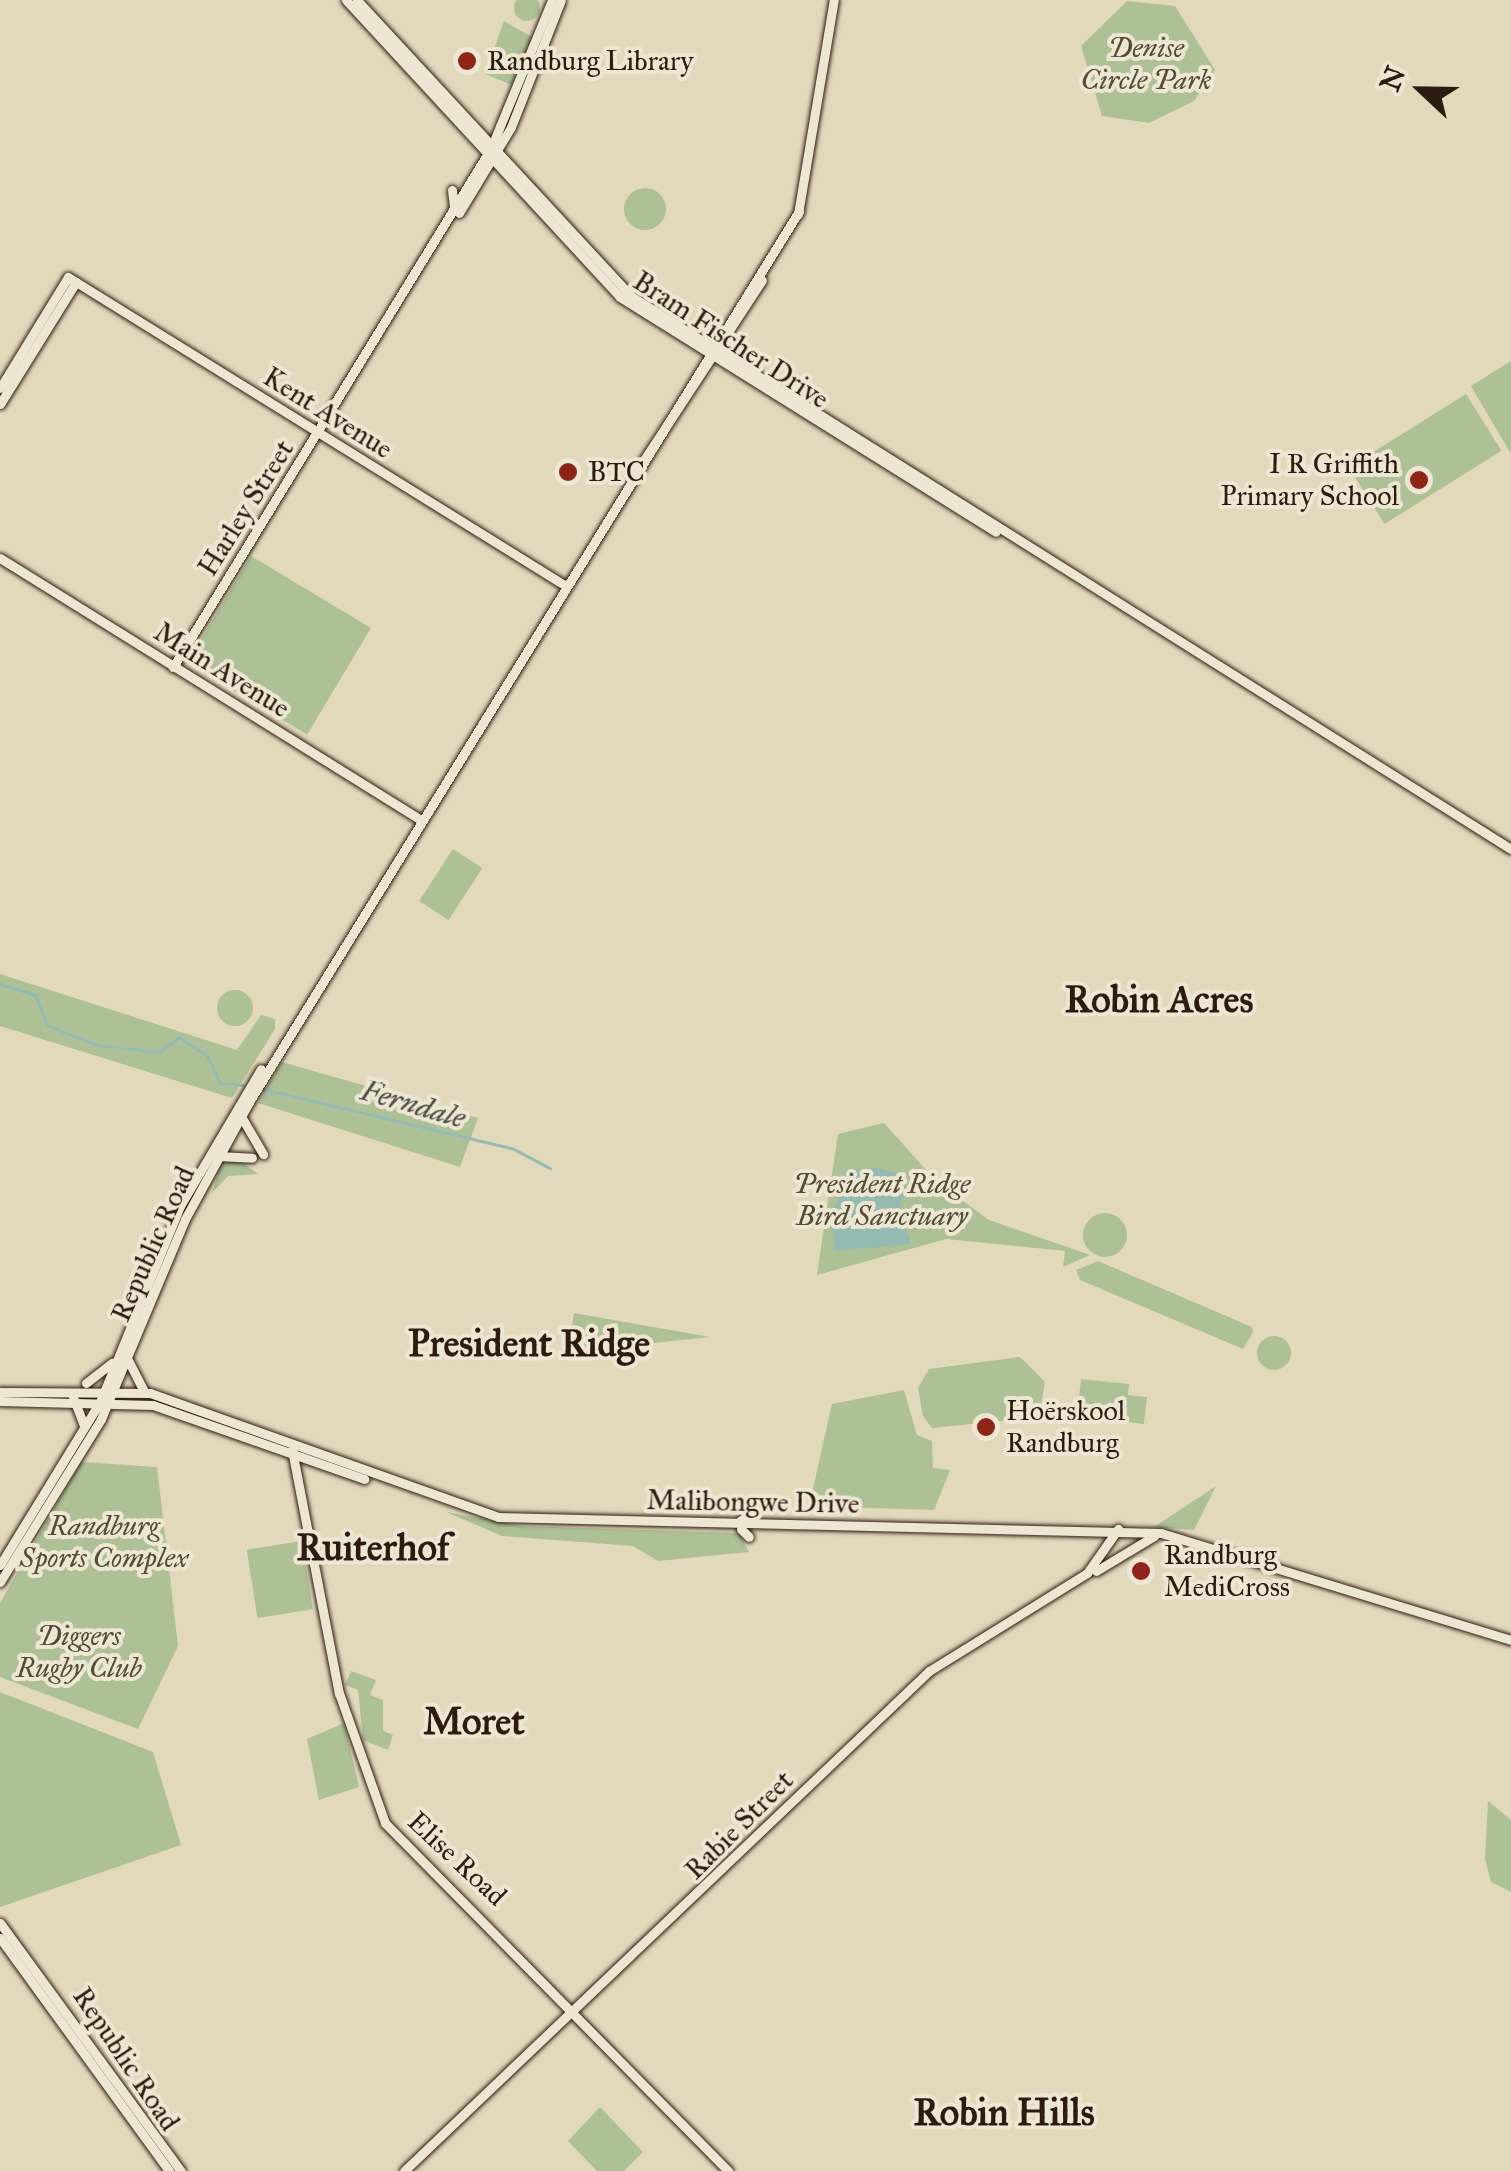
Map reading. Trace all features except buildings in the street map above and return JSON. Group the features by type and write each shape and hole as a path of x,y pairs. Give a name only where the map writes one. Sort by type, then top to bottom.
{"main road":[{"name":"Bram Fischer Drive","path":"346,0 620,297 1511,849"},
{"name":"Bram Fischer Drive","path":"357,0 470,125 491,154"},
{"path":"491,154 552,0"},
{"path":"491,154 561,0"},
{"name":"Republic Road","path":"0,1582 101,1419 190,1187 798,211 834,0"},
{"path":"470,125 500,131"},
{"name":"Harley Street","path":"420,271 491,154"},
{"name":"Harley Street","path":"173,667 491,154"},
{"path":"452,190 454,210"},
{"path":"0,388 72,280"},
{"path":"0,404 72,280"},
{"name":"Kent Avenue","path":"72,280 566,586"},
{"name":"Main Avenue","path":"0,558 420,820"},
{"name":"Republic Road","path":"124,1355 217,1157 354,927"},
{"path":"217,1157 258,1156 241,1127 249,1102"},
{"path":"77,1442 86,1414 74,1391 99,1378 124,1355 134,1381 150,1393"},
{"name":"Malibongwe Drive","path":"0,1401 111,1386 150,1393 490,1518 1154,1536 1511,1642"},
{"name":"Malibongwe Drive","path":"0,1392 74,1391 140,1403 293,1447"},
{"name":"Republic Road","path":"0,1565 107,1397"},
{"path":"101,1419 140,1403"},
{"name":"Elise Road","path":"293,1447 338,1693 379,1812 728,2171"},
{"path":"748,1538 739,1526 756,1508 766,1523"},
{"name":"Malibongwe Drive","path":"739,1526 766,1523 1117,1532 1201,1541 1511,1642"},
{"name":"Rabie Street","path":"404,2171 938,1663 1087,1573 1117,1532"},
{"path":"1087,1573 1154,1536"},
{"name":"Republic Road","path":"0,1923 181,2171"},
{"name":"Republic Road","path":"0,1938 169,2171"}],"green space":[{"path":"527,-5 536,-1 540,8 536,17 527,21 518,17 514,8 518,-1"},
{"name":"Denise Circle Park","path":"1127,1 1175,6 1215,70 1194,101 1149,123 1102,116 1081,46"},
{"path":"504,21 532,37 512,85 485,74"},
{"path":"645,188 660,194 666,209 660,224 645,230 630,224 624,209 630,194"},
{"path":"1511,361 1511,454 1471,386"},
{"path":"1466,394 1502,451 1384,524 1349,467"},
{"path":"251,556 371,628 307,734 187,662"},
{"path":"453,849 482,868 449,920 419,901"},
{"path":"0,974 237,1050 261,1015 275,1019 275,1029 232,1098 0,1026"},
{"path":"235,990 248,995 253,1008 248,1021 235,1026 222,1021 217,1008 222,995"},
{"path":"282,1062 478,1118 460,1167 258,1103"},
{"name":"President Ridge Bird Sanctuary","path":"884,1123 937,1182 989,1220 1090,1255 1063,1267 1065,1251 946,1239 817,1275 838,1134"},
{"path":"234,1156 258,1174 228,1176 212,1193 223,1157"},
{"path":"1105,1213 1120,1220 1127,1235 1120,1250 1105,1257 1090,1250 1083,1235 1090,1220"},
{"path":"1098,1261 1252,1327 1253,1332 1243,1349 1080,1280 1076,1270"},
{"path":"574,1313 710,1337 568,1352"},
{"path":"1274,1336 1286,1341 1291,1353 1286,1365 1274,1370 1262,1365 1257,1353 1262,1341"},
{"path":"1020,1357 1045,1382 1039,1417 932,1428 923,1416 918,1388 929,1369"},
{"path":"1081,1379 1129,1384 1128,1395 1147,1397 1144,1424 1077,1416"},
{"path":"904,1390 917,1435 932,1441 933,1468 950,1470 934,1510 809,1506 832,1404"},
{"path":"81,1462 157,1467 178,1646 138,1729 0,1677 0,1603"},
{"path":"1216,1486 1194,1530 1154,1527"},
{"path":"446,1512 522,1526 739,1533 749,1552 658,1561 633,1546 502,1536"},
{"path":"302,1541 313,1609 257,1618 247,1550"},
{"path":"351,1671 376,1680 370,1695 383,1700 383,1731 393,1735 388,1750 363,1740 358,1690 345,1685"},
{"path":"0,1692 153,1752 181,1845 0,1907"},
{"path":"344,1723 359,1787 319,1800 307,1739"},
{"path":"1488,1801 1511,1820 1511,1892 1491,1882 1485,1859"},
{"path":"600,2107 643,2152 624,2171 597,2171 568,2141"}],"water":[{"path":"878,1168 907,1176 900,1210 911,1244 835,1251 832,1218 846,1170"}],"waterway":[{"name":"Ferndale","path":"0,984 36,995 47,1025 97,1045 160,1052 179,1037 207,1055 220,1083 243,1085"},
{"name":"Ferndale","path":"263,1089 514,1149 550,1168"}],"place":[{"name":"Randburg Library","path":"467,61"},
{"name":"BTC","path":"568,472"},
{"name":"I R Griffith Primary School","path":"1419,480"},
{"name":"Hoërskool Randburg","path":"986,1427"},
{"name":"Randburg MediCross","path":"1141,1571"}],"district":[{"name":"Robin Acres","path":"1159,1000"},
{"name":"President Ridge","path":"529,1344"},
{"name":"Ruiterhof","path":"373,1548"},
{"name":"Moret","path":"474,1722"},
{"name":"Robin Hills","path":"1004,2113"}],"park label":[{"name":"Randburg Sports Complex","path":"104,1542"},
{"name":"Diggers Rugby Club","path":"79,1652"}]}
